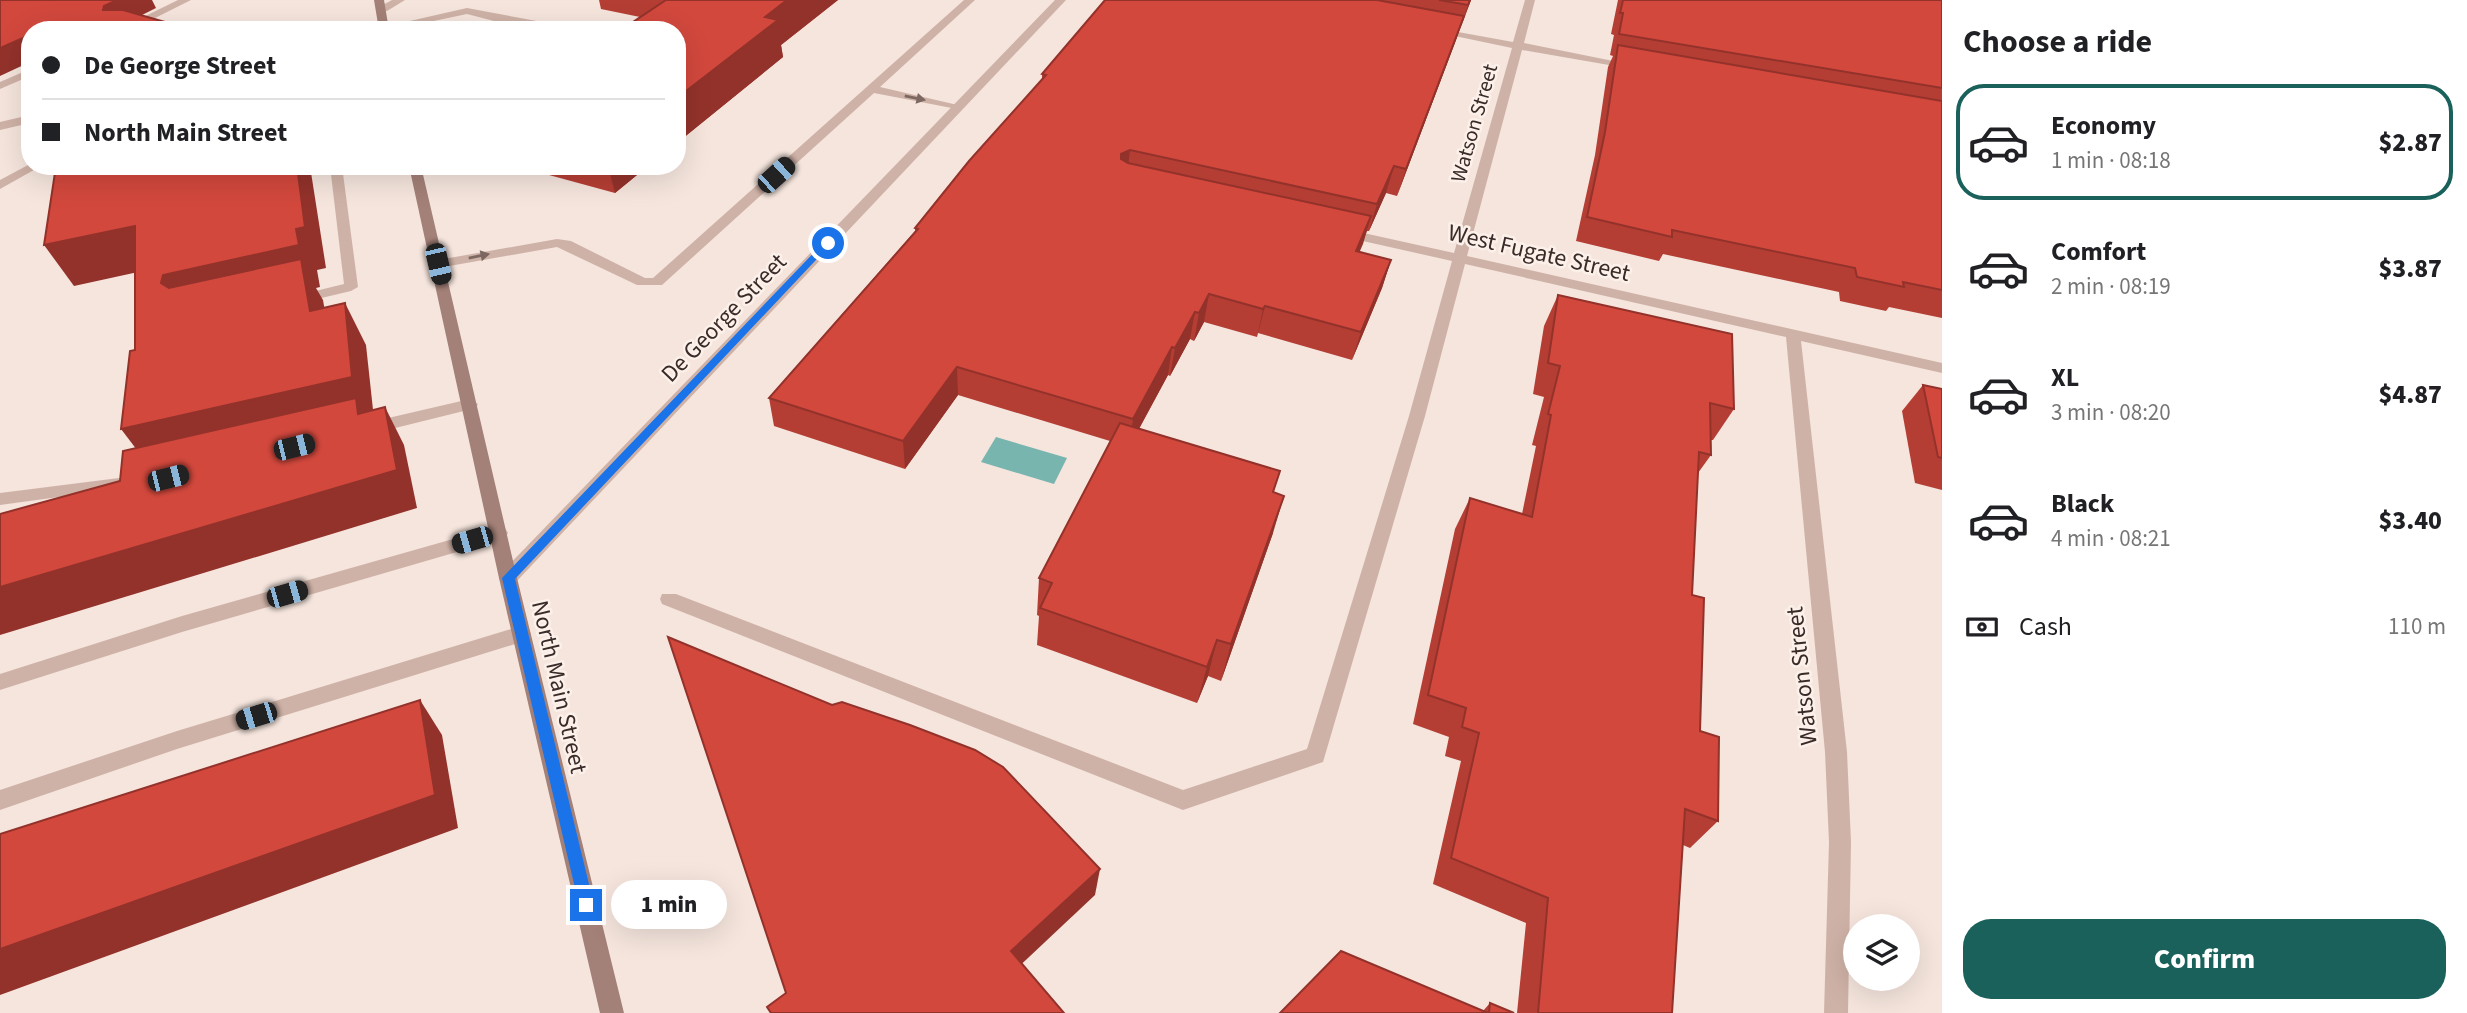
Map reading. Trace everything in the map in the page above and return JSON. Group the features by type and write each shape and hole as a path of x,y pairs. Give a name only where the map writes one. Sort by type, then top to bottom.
{"main road":[{"name":"North Main Street","path":"417,175 508,578 612,1013"}],"street":[{"path":"142,21 187,0"},
{"path":"381,4 400,0"},
{"path":"438,264 521,248 566,244 642,282 656,282 970,0"},
{"name":"De George Street","path":"508,578 1061,0"},
{"name":"Watson Street","path":"669,599 1183,800 1316,755 1417,416 1520,46 1530,0"},
{"path":"421,21 467,11 491,21"},
{"path":"1420,28 1640,67"},
{"path":"0,86 21,76"},
{"path":"871,89 958,107"},
{"path":"0,126 21,121"},
{"path":"0,185 21,174"},
{"path":"286,302 351,287 337,175"},
{"name":"West Fugate Street","path":"1324,228 1942,368"},
{"name":"Watson Street","path":"1793,334 1836,752 1840,842 1836,1013"},
{"path":"352,433 470,404"},
{"path":"0,499 142,482"},
{"path":"0,682 182,624 499,533"},
{"path":"0,800 177,740 522,634"}],"water":[{"path":"996,437 1067,458 1054,484 981,462"}],"building":[{"path":"0,0 117,0 104,6 103,10 123,10 162,21 21,21 21,39 0,48"},
{"path":"666,0 787,0 765,17 778,20 686,91 686,21 634,21"},
{"path":"1105,0 1377,0 1464,16 1406,169 1394,166 1377,204 1130,150 1121,154 1121,159 1128,163 1371,216 1356,251 1391,260 1361,332 1209,294 1199,313 1195,312 1175,348 1172,347 1133,419 957,367 903,441 769,398 918,229 915,228 969,161 1046,75 1042,74"},
{"path":"1439,0 1470,0 1468,5"},
{"path":"1623,0 1942,0 1942,88 1619,34"},
{"path":"1618,45 1942,101 1942,290 1903,282 1904,287 1857,277 1855,268 1672,230 1672,237 1587,217 1605,132"},
{"path":"55,175 298,175 305,227 296,229 299,245 163,275 161,283 169,288 301,259 310,311 345,303 352,377 121,429 130,351 135,350 135,226 44,245"},
{"path":"1558,295 1732,334 1734,409 1710,403 1711,455 1699,452 1692,595 1704,598 1700,731 1719,737 1718,821 1685,809 1672,1013 1538,1013 1548,898 1451,858 1479,733 1462,727 1466,708 1428,695 1470,498 1532,517 1551,415 1548,414 1560,366 1548,363"},
{"path":"1923,385 1942,389 1942,458 1938,457"},
{"path":"356,398 358,414 385,407 397,470 0,587 0,514 120,481 123,451"},
{"path":"1120,423 1280,471 1273,492 1284,496 1231,644 1217,640 1207,667 1040,608 1052,583 1039,578"},
{"path":"668,637 832,705 842,702 975,750 1003,767 1100,869 1011,951 1064,1013 771,1013 767,1007 786,993"},
{"path":"420,700 435,795 0,949 0,834"},
{"path":"1341,951 1488,1013 1280,1013"},
{"path":"1490,1003 1514,1013 1489,1013"}],"route":[{"path":"586,905 508,578 828,243"}]}
